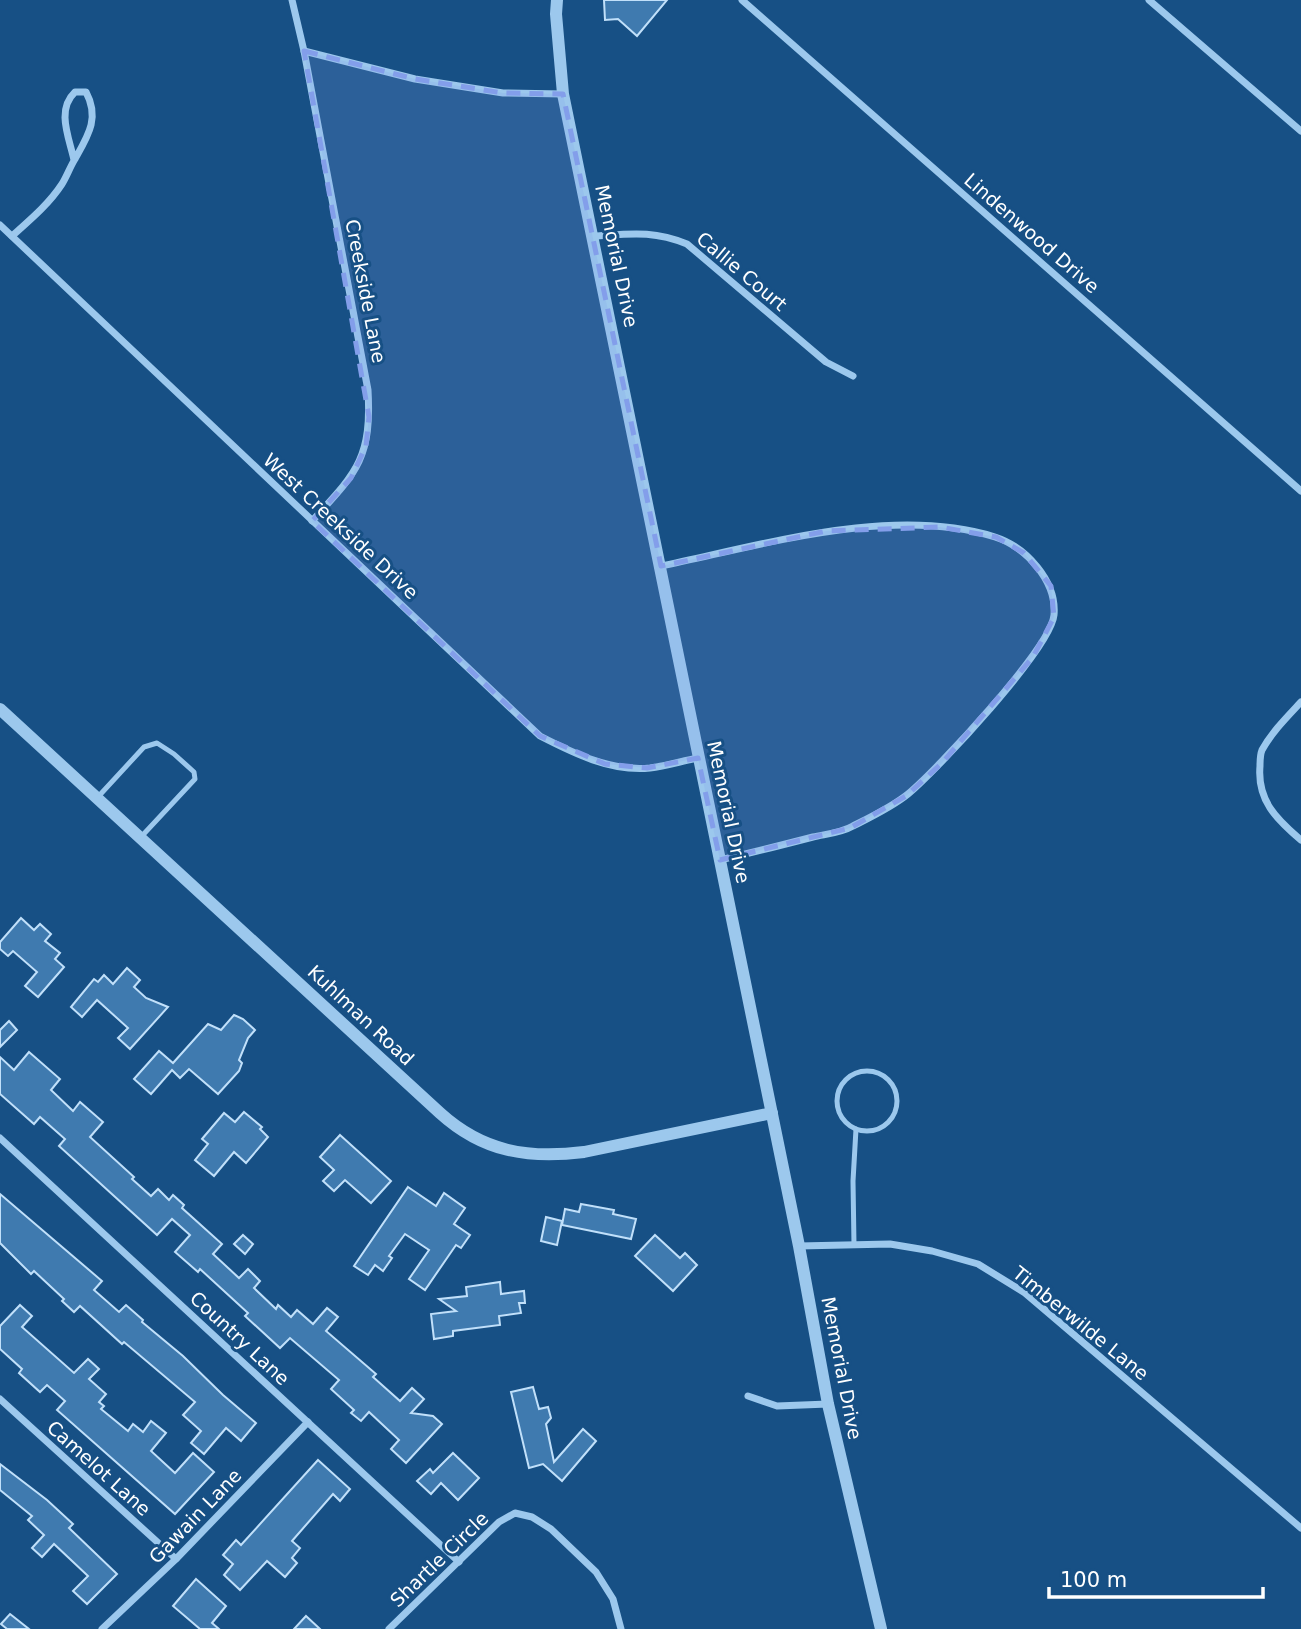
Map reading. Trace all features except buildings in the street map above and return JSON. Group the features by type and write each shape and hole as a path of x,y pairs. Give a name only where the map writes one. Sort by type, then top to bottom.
{"street":[{"name":"Creekside Lane","path":"292,0 368,390 366,446 351,478 312,521"},
{"name":"Memorial Drive","path":"557,0 563,94 799,1246 828,1404 881,1629"},
{"name":"Lindenwood Drive","path":"742,0 1301,491"},
{"path":"1149,0 1301,131"},
{"path":"304,51 415,79 503,93 563,94"},
{"path":"12,236 46,205 63,183 88,139 92,121 91,103 86,92 75,92 68,98 63,113 74,160"},
{"name":"West Creekside Drive","path":"0,225 540,736 574,754 605,764 647,768 698,758"},
{"name":"Callie Court","path":"594,236 649,233 667,236 687,244 826,362 853,376"},
{"path":"661,566 826,531 881,526 940,527 996,537 1024,553 1051,586 1054,617 1033,657 942,763 906,796 850,828 720,860"},
{"path":"1301,702 1274,731 1261,753 1259,777 1261,795 1283,824 1301,840"},
{"name":"Kuhlman Road","path":"0,709 449,1122 493,1147 512,1153 554,1156 772,1114"},
{"name":"Country Lane","path":"0,1138 459,1562"},
{"name":"Timberwilde Lane","path":"799,1246 890,1244 932,1251 978,1264 1025,1293 1301,1528"},
{"path":"748,1396 777,1406 828,1404"},
{"name":"Camelot Lane","path":"0,1399 176,1559"},
{"name":"Gawain Lane","path":"102,1629 176,1559 308,1422"},
{"name":"Shartle Circle","path":"389,1629 499,1522 516,1513 532,1517 551,1529 596,1572 612,1599 621,1629"}],"lane":[{"path":"96,798 144,747 157,743 194,772 195,779 140,838"},
{"path":"876,1072 891,1083 897,1101 895,1110 884,1125 866,1130 856,1129 841,1116 838,1096 847,1079 856,1073 876,1072"},
{"path":"854,1245 853,1181 856,1129"}],"highlighted area":[{"path":"304,51 415,79 503,93 563,94 661,566 826,531 940,527 996,537 1024,553 1051,586 1054,617 1033,657 942,763 906,796 850,828 720,860 698,758 647,768 605,764 540,736 312,521 351,478 366,446 369,417"}]}
